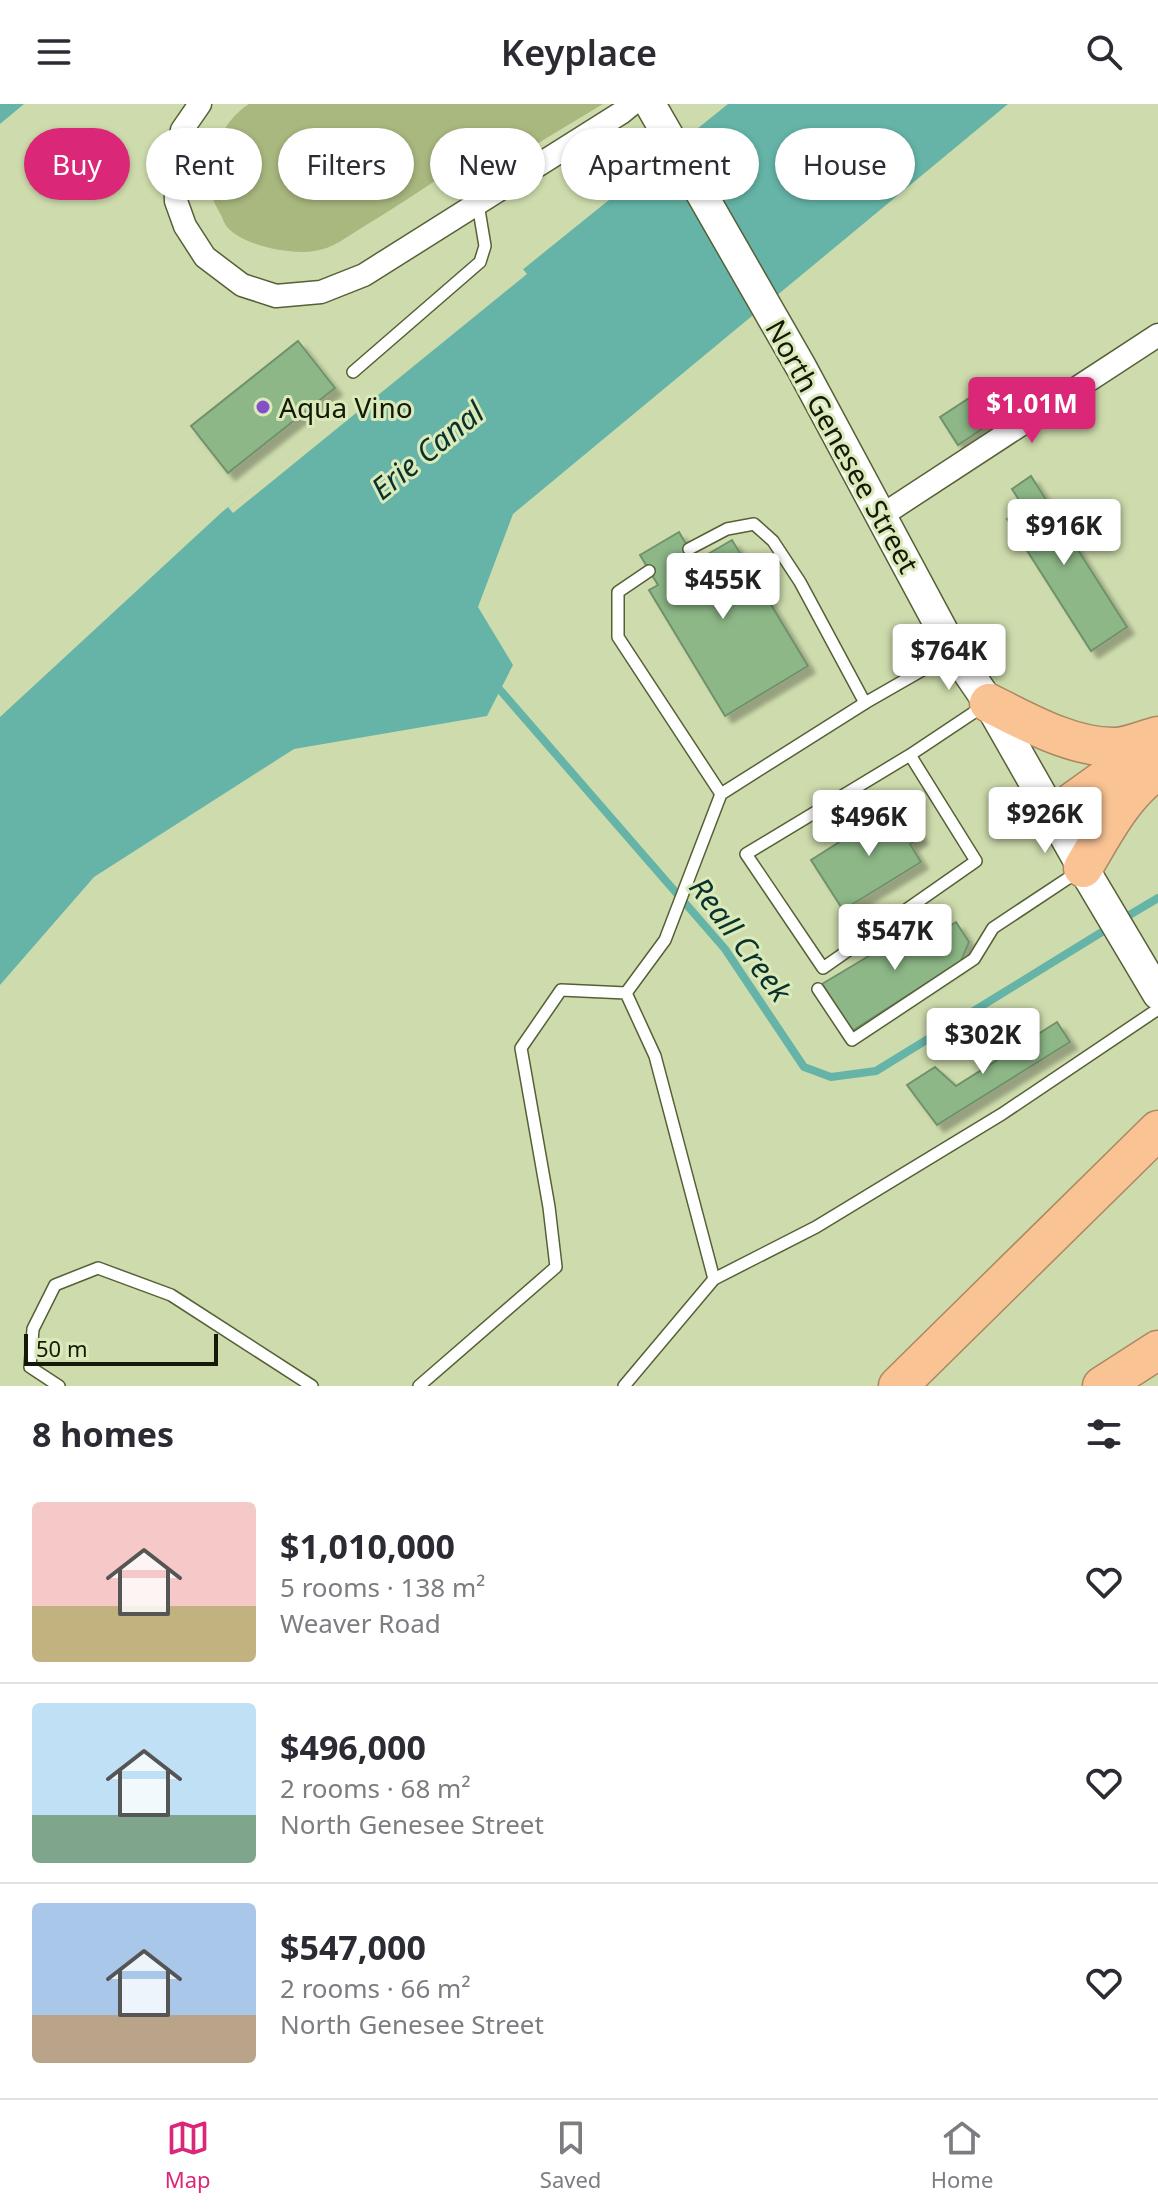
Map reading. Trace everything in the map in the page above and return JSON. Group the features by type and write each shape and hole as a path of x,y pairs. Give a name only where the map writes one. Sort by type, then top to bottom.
{"highway":[{"path":"989,703 1034,726 1078,742 1116,747 1158,738"},
{"path":"1053,816 1158,738"},
{"path":"1092,883 1115,814 1158,770"},
{"path":"898,1386 1158,1130"},
{"path":"1102,1386 1158,1350"},
{"path":"1144,1386 1158,1377"}],"main road":[{"name":"North Genesee Street","path":"650,104 801,367 954,652 989,703 1158,994"}],"street":[{"path":"200,104 182,130 175,164 176,201 185,226 205,257 242,285 276,296 321,292 364,275 627,109"},
{"path":"881,516 1158,335"}],"lane":[{"path":"353,372 480,262 485,246 478,204"},
{"path":"689,549 727,529 754,524 773,541 800,582 865,703"},
{"path":"649,571 618,592 618,637 721,794"},
{"path":"626,993 665,940 721,794 865,703 954,652"},
{"path":"910,755 976,861 823,968 746,854 910,755 989,703"},
{"path":"818,989 852,1040 974,959 993,928 1092,883"},
{"path":"419,1386 556,1267 549,1207 521,1048 561,990 626,993"},
{"path":"626,993 655,1056 714,1279"},
{"path":"624,1386 714,1279 816,1227 1002,1114 1158,1009"},
{"path":"59,1386 30,1367 33,1329 55,1285 98,1268 171,1295 312,1386"}],"green space":[{"path":"249,104 603,104 545,139 545,128 430,128 430,184 414,195 414,128 278,128 278,200 407,200 340,242 321,250 304,252 269,248 245,240 227,226 214,200 262,200 262,128 225,128"}],"water":[{"path":"0,104 24,104 0,124"},
{"name":"Erie Canal","path":"728,104 1008,104 915,181 915,128 775,128 775,200 892,200 513,514 478,607 513,665 487,716 294,749 94,877 0,985 0,717 222,512 609,200 759,200 759,128 698,128"}],"pier":[{"path":"522,268 527,274 233,513 228,507"}],"building":[{"name":"Aqua Vino","path":"298,341 335,388 228,473 191,426"},
{"path":"974,395 991,423 958,445 940,417"},
{"path":"1031,476 1127,627 1091,651 1007,519 1024,508 1012,489"},
{"path":"679,532 696,561 732,540 808,666 725,716 649,590 658,585 640,555"},
{"path":"893,808 902,823 909,818 921,837 910,844 921,862 843,910 811,860"},
{"path":"956,922 969,942 961,961 852,1031 822,984 924,923 933,936"},
{"path":"1057,1022 1070,1042 937,1125 907,1085 935,1067 956,1086"}],"waterway":[{"name":"Reall Creek","path":"494,683 725,949 804,1067 831,1077 876,1071 1110,927"},
{"name":"Reall Creek","path":"1121,920 1158,898"}],"place":[{"name":"Aqua Vino","path":"263,407"}]}
